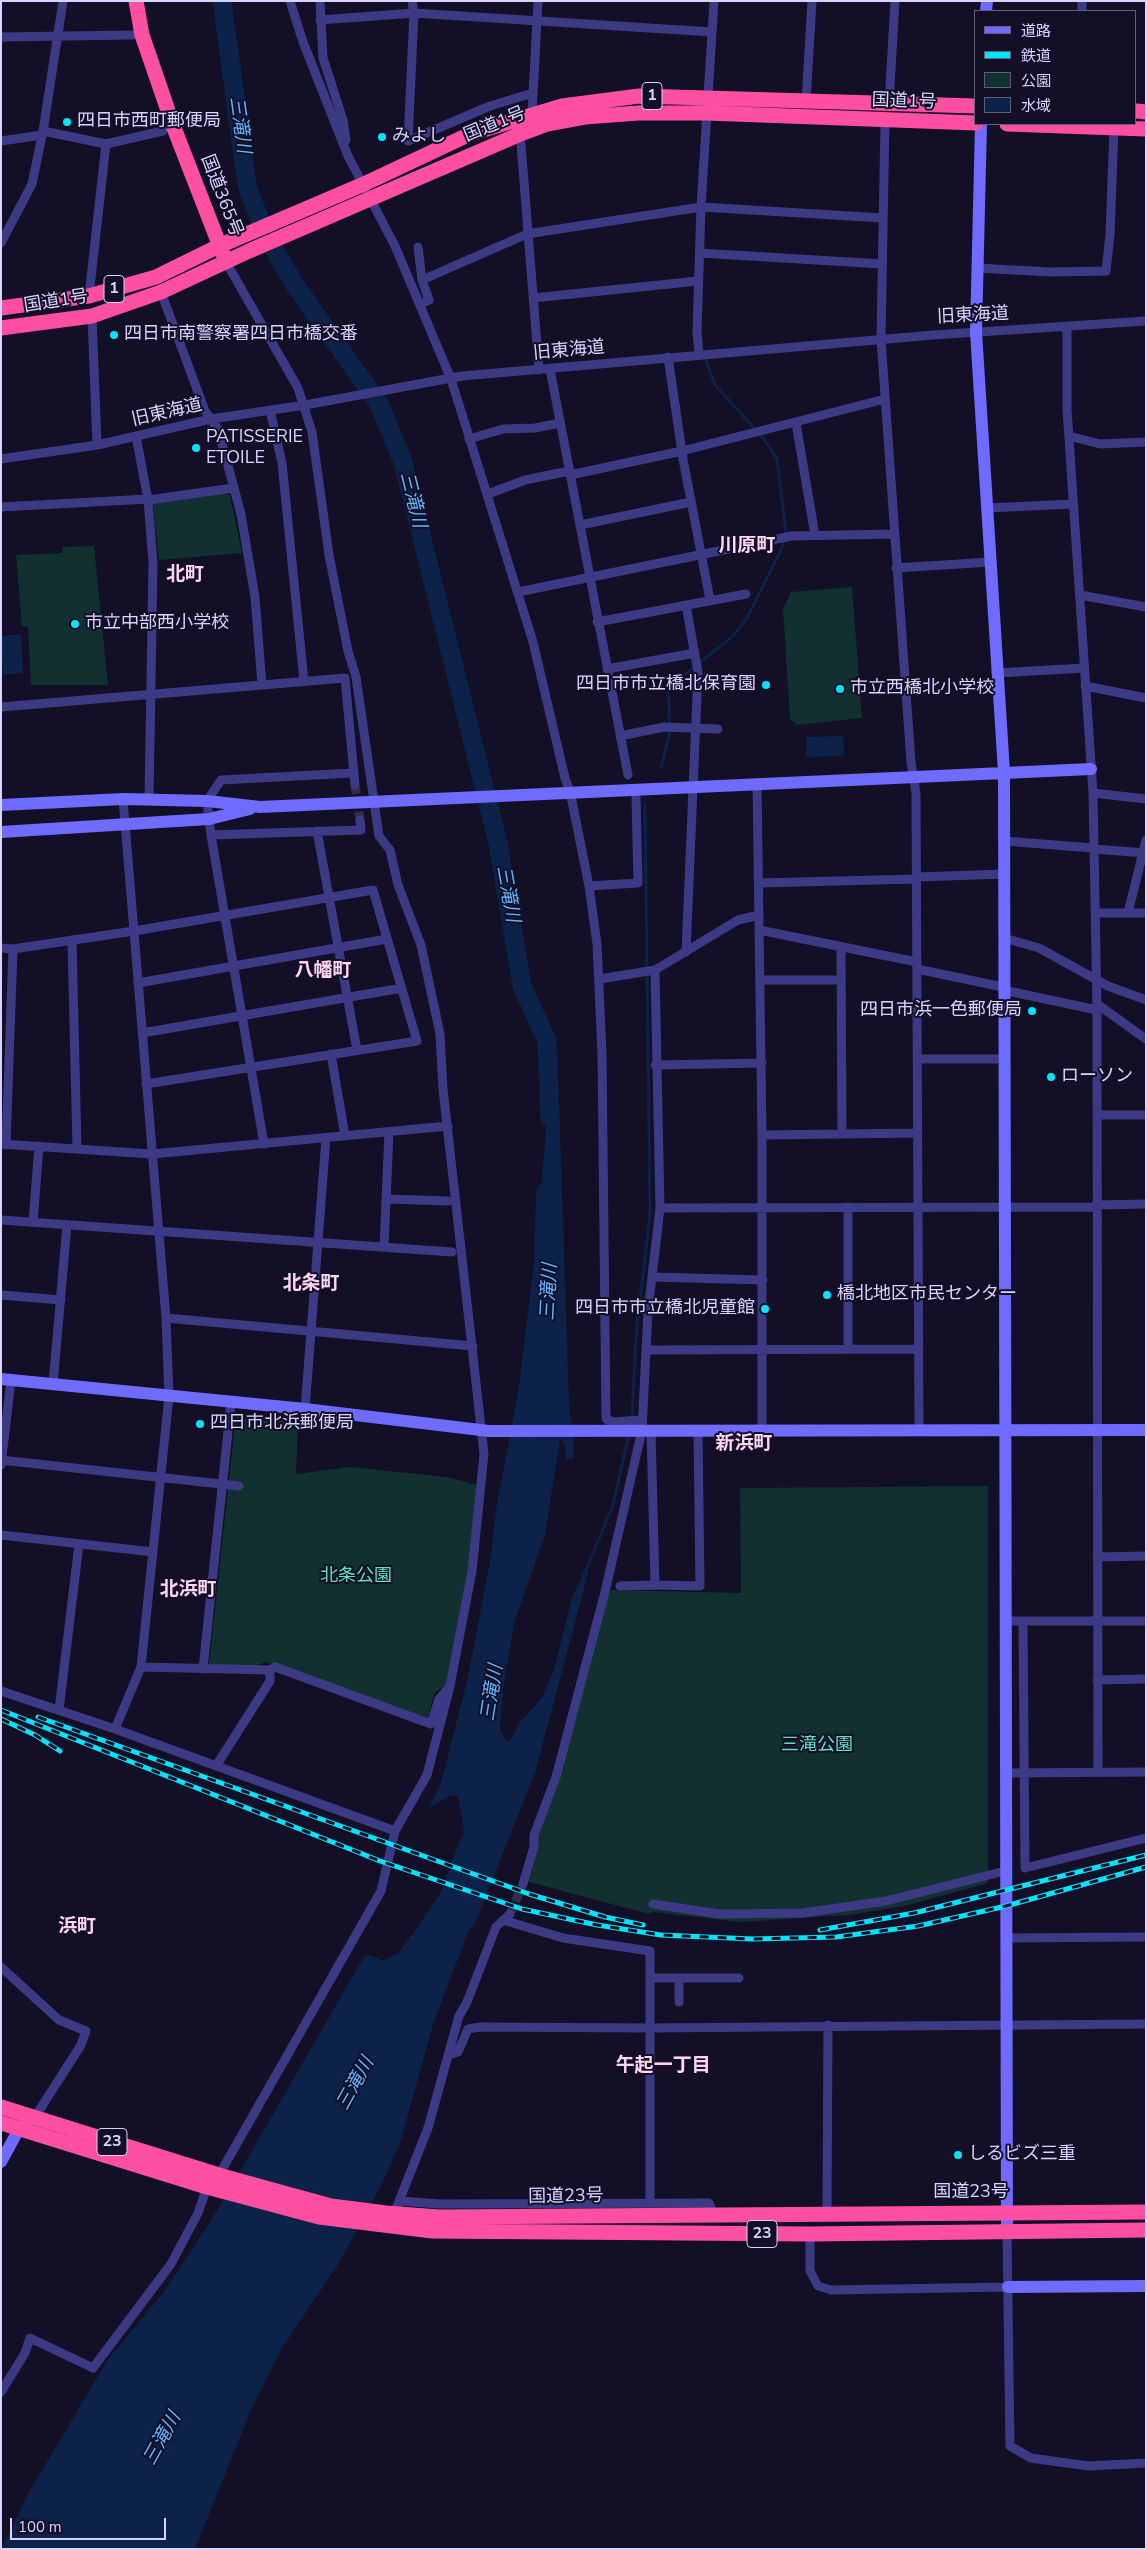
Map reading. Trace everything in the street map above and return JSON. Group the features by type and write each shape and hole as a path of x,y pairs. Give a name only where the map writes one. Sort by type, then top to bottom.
{"highway":[{"name":"国道365号","path":"136,1 142,35 174,128 226,262"},
{"name":"国道1号","path":"1,308 89,296 156,277 219,246 364,184 470,134 532,114 601,99 639,96 708,106 885,121 974,122"},
{"name":"国道1号","path":"1,328 92,316 161,292 249,251 547,124 585,117 708,106 806,101 974,106"},
{"path":"1034,125 1146,130"},
{"name":"国道23号","path":"1,2107 319,2217 390,2213 439,2217 1146,2212"},
{"name":"国道23号","path":"1,2123 215,2182"},
{"name":"国道23号","path":"390,2213 432,2231 810,2234 1146,2230"}],"street":[{"path":"1,243 32,184 58,37 62,1"},
{"path":"290,1 303,42 348,156 372,199 421,304 451,379 533,642 589,886 600,979 606,1419 642,1427"},
{"path":"320,1 320,20 326,72 343,120 348,156"},
{"path":"412,1 414,13 408,141 490,106 533,93"},
{"path":"532,114 538,1"},
{"path":"699,354 698,281 701,207 714,1"},
{"path":"806,101 812,1"},
{"path":"889,104 895,1"},
{"path":"320,20 414,13 712,32"},
{"path":"1,37 133,36"},
{"path":"885,121 881,340 896,568 916,793 919,1431"},
{"path":"981,125 976,332 1004,772 1003,988 1006,1207 1005,1773 1010,2446 1031,2458 1088,2466 1146,2463"},
{"path":"977,268 1051,272 1106,271 1110,235 1114,128"},
{"path":"1,141 42,133 106,144 163,131"},
{"path":"518,135 521,144 539,370"},
{"path":"89,296 106,144"},
{"path":"422,280 527,234 701,207 883,218"},
{"path":"418,247 422,280 429,300 421,304"},
{"path":"700,252 882,264"},
{"path":"1,2392 25,2353 30,2338 93,2368 124,2324 171,2264 215,2182 381,1891 395,1831 427,1775 450,1686 472,1571 479,1518 485,1430 473,1346 448,1126 440,1034 427,969 398,885 390,850 378,836 380,800 356,677 348,651 329,555 312,432 310,404 298,388 226,262"},
{"path":"532,298 698,281"},
{"path":"161,292 206,411 218,429 241,514 255,597 262,685"},
{"path":"92,316 97,445"},
{"name":"旧東海道","path":"1,459 97,445 211,419 451,379 699,354 976,332 1146,321"},
{"path":"1067,327 1069,436 1093,793 1096,913 1096,1620 1098,1772"},
{"path":"668,357 682,451 710,600"},
{"path":"550,369 628,775"},
{"path":"488,494 525,480 682,451 885,399"},
{"path":"270,410 282,463 304,681"},
{"path":"796,423 816,535"},
{"path":"469,439 503,429 535,428 560,424"},
{"path":"136,436 148,500 153,563 149,800"},
{"path":"1069,436 1100,444 1146,442"},
{"path":"1,507 148,500 234,488"},
{"path":"580,525 691,502"},
{"path":"987,508 1073,504"},
{"path":"518,592 792,536 894,534"},
{"path":"896,568 990,562"},
{"path":"598,622 746,594"},
{"path":"1080,595 1146,607"},
{"path":"686,605 698,672 694,728 686,952"},
{"path":"607,669 695,655"},
{"path":"998,673 1084,668"},
{"path":"1,707 345,678 355,785"},
{"path":"1085,686 1146,698"},
{"path":"620,736 664,727 718,729"},
{"path":"1,805 123,799 207,801 260,807 692,785 1091,769"},
{"path":"264,1144 211,836 207,801 220,780 353,773"},
{"path":"757,783 762,1064 762,1431"},
{"path":"1093,793 1146,799"},
{"path":"589,886 638,883 636,796"},
{"path":"115,1729 141,1667 169,1396 166,1318 123,799"},
{"path":"1,832 209,819 260,807"},
{"path":"211,836 361,830 360,820"},
{"path":"316,831 357,1050"},
{"path":"1128,913 1146,840"},
{"path":"1004,841 1144,853"},
{"path":"759,883 1004,874"},
{"path":"1,948 13,949 134,931 373,890 417,1041 146,1084"},
{"path":"1096,913 1146,913"},
{"path":"600,979 653,971 738,920 759,915"},
{"path":"759,930 841,946 1003,988 1097,1007 1146,1039"},
{"path":"1004,938 1039,948 1096,980 1125,994 1146,1000"},
{"path":"138,982 387,939"},
{"path":"72,940 77,1149"},
{"path":"841,946 842,1134"},
{"path":"13,949 4,1144 152,1154 448,1126"},
{"path":"653,971 660,1208 646,1350 642,1427 655,1585"},
{"path":"760,980 841,980"},
{"path":"142,1033 402,988"},
{"path":"331,1054 345,1136"},
{"path":"917,1059 1004,1059"},
{"path":"655,1065 762,1064"},
{"path":"1097,1115 1146,1115"},
{"path":"384,1247 389,1132"},
{"path":"762,1135 918,1133"},
{"path":"305,1409 326,1138"},
{"path":"33,1222 39,1146"},
{"path":"386,1199 448,1201"},
{"path":"660,1208 918,1208 1146,1204"},
{"path":"848,1208 848,1349"},
{"path":"1,1220 452,1252"},
{"path":"54,1384 68,1225"},
{"path":"653,1278 763,1280"},
{"path":"1,1295 61,1300"},
{"path":"166,1318 473,1346"},
{"path":"646,1350 919,1349"},
{"path":"1,1466 6,1380 305,1409 485,1430 642,1427 698,1431 1146,1430"},
{"path":"203,1669 232,1403"},
{"path":"523,1884 534,1847 534,1835 556,1777 583,1670 606,1592 642,1427"},
{"path":"620,1586 700,1586 698,1431"},
{"path":"2,1460 239,1486"},
{"path":"1,1535 153,1552"},
{"path":"59,1710 79,1544"},
{"path":"1097,1557 1146,1556"},
{"path":"1005,1621 1146,1621"},
{"path":"1023,1621 1025,1868 1146,1838"},
{"path":"141,1667 270,1670 275,1667 431,1724 439,1699 450,1686"},
{"path":"216,1766 270,1680 270,1670"},
{"path":"1097,1680 1146,1679"},
{"path":"1,1691 115,1729 395,1831"},
{"path":"1005,1773 1146,1772"},
{"path":"653,1904 719,1914 803,1913 886,1901 1006,1871"},
{"path":"390,2213 428,2128 459,2016 467,2002 496,1927 507,1917 563,1938 650,1951 650,2203"},
{"path":"1006,1938 1146,1937"},
{"path":"1,1967 59,2020 86,2031 81,2045 34,2118 19,2129 1,2162"},
{"path":"650,1978 739,1978"},
{"path":"679,1978 679,2002"},
{"path":"448,2055 458,2052 464,2034 472,2027 649,2028 828,2025 1146,2024"},
{"path":"827,2213 828,2025"},
{"path":"390,2213 440,2204 709,2202 714,2214"},
{"path":"810,2234 810,2271 818,2286 831,2290 1146,2286"}],"green space":[{"path":"219,494 230,495 242,553 159,560 153,503"},
{"path":"94,546 108,685 31,685 28,627 22,626 16,555 62,553 62,547"},
{"path":"852,587 862,718 797,725 790,719 783,609 791,592"},
{"name":"北条公園","path":"236,1415 298,1421 296,1474 351,1467 446,1477 477,1485 469,1566 447,1683 434,1694 428,1718 266,1662 256,1666 209,1665"},
{"name":"三滝公園","path":"988,1486 988,1883 904,1906 849,1915 740,1922 653,1912 649,1914 529,1882 538,1848 538,1834 557,1784 610,1590 741,1593 740,1488"}],"water":[{"path":"21,634 23,673 3,675 1,636"},
{"path":"843,736 844,756 806,757 806,737"},
{"path":"552,1050 559,1100 569,1402 574,1448 573,1459 566,1459 565,1447 560,1439 545,1535 514,1623 503,1690 500,1729 506,1741 511,1739 520,1722 541,1699 554,1670 573,1594 589,1570 535,1773 474,1926 470,1928 434,2021 400,2143 383,2182 339,2263 282,2348 251,2410 195,2549 1,2549 28,2494 108,2359 164,2292 220,2206 365,1955 382,1961 399,1953 439,1896 464,1830 458,1796 449,1796 429,1808 441,1783 468,1677 490,1562 497,1503 518,1393 534,1264 536,1191 542,1181"}],"waterway":[{"name":"三滝川","path":"222,1 247,185 265,234 295,285 379,404 403,462 498,843 522,986 547,1041 550,1118"},
{"path":"661,768 670,731 668,692 678,680 733,636 746,620 782,548 786,533 777,459 764,439 715,385 706,360"},
{"path":"632,1418 636,1335 650,1214 645,805"},
{"path":"581,1582 613,1505 629,1434"}],"tunnel":[{"path":"355,785 360,820"},
{"path":"510,1914 523,1884"}],"railway":[{"path":"1,1710 380,1861 522,1909 597,1925 661,1935 752,1939 836,1937 918,1926 1006,1906 1146,1867"},
{"path":"38,1717 529,1894 605,1917 643,1925"},
{"path":"1,1719 35,1735 60,1751"},
{"path":"820,1930 914,1913 1146,1855"}],"place":[{"name":"四日市西町郵便局","path":"67,122"},
{"name":"みよし","path":"382,137"},
{"name":"四日市南警察署四日市橋交番","path":"114,335"},
{"name":"PATISSERIE ETOILE","path":"196,448"},
{"name":"市立中部西小学校","path":"75,624"},
{"name":"四日市市立橋北保育園","path":"766,685"},
{"name":"市立西橋北小学校","path":"840,689"},
{"name":"四日市浜一色郵便局","path":"1032,1011"},
{"name":"ローソン","path":"1051,1077"},
{"name":"橋北地区市民センター","path":"827,1295"},
{"name":"四日市市立橋北児童館","path":"765,1309"},
{"name":"四日市北浜郵便局","path":"200,1424"},
{"name":"しるビズ三重","path":"958,2155"}],"district":[{"name":"川原町","path":"747,546"},
{"name":"北町","path":"185,575"},
{"name":"八幡町","path":"323,971"},
{"name":"北条町","path":"311,1284"},
{"name":"新浜町","path":"744,1444"},
{"name":"北浜町","path":"188,1590"},
{"name":"浜町","path":"77,1927"},
{"name":"午起一丁目","path":"663,2066"}]}
